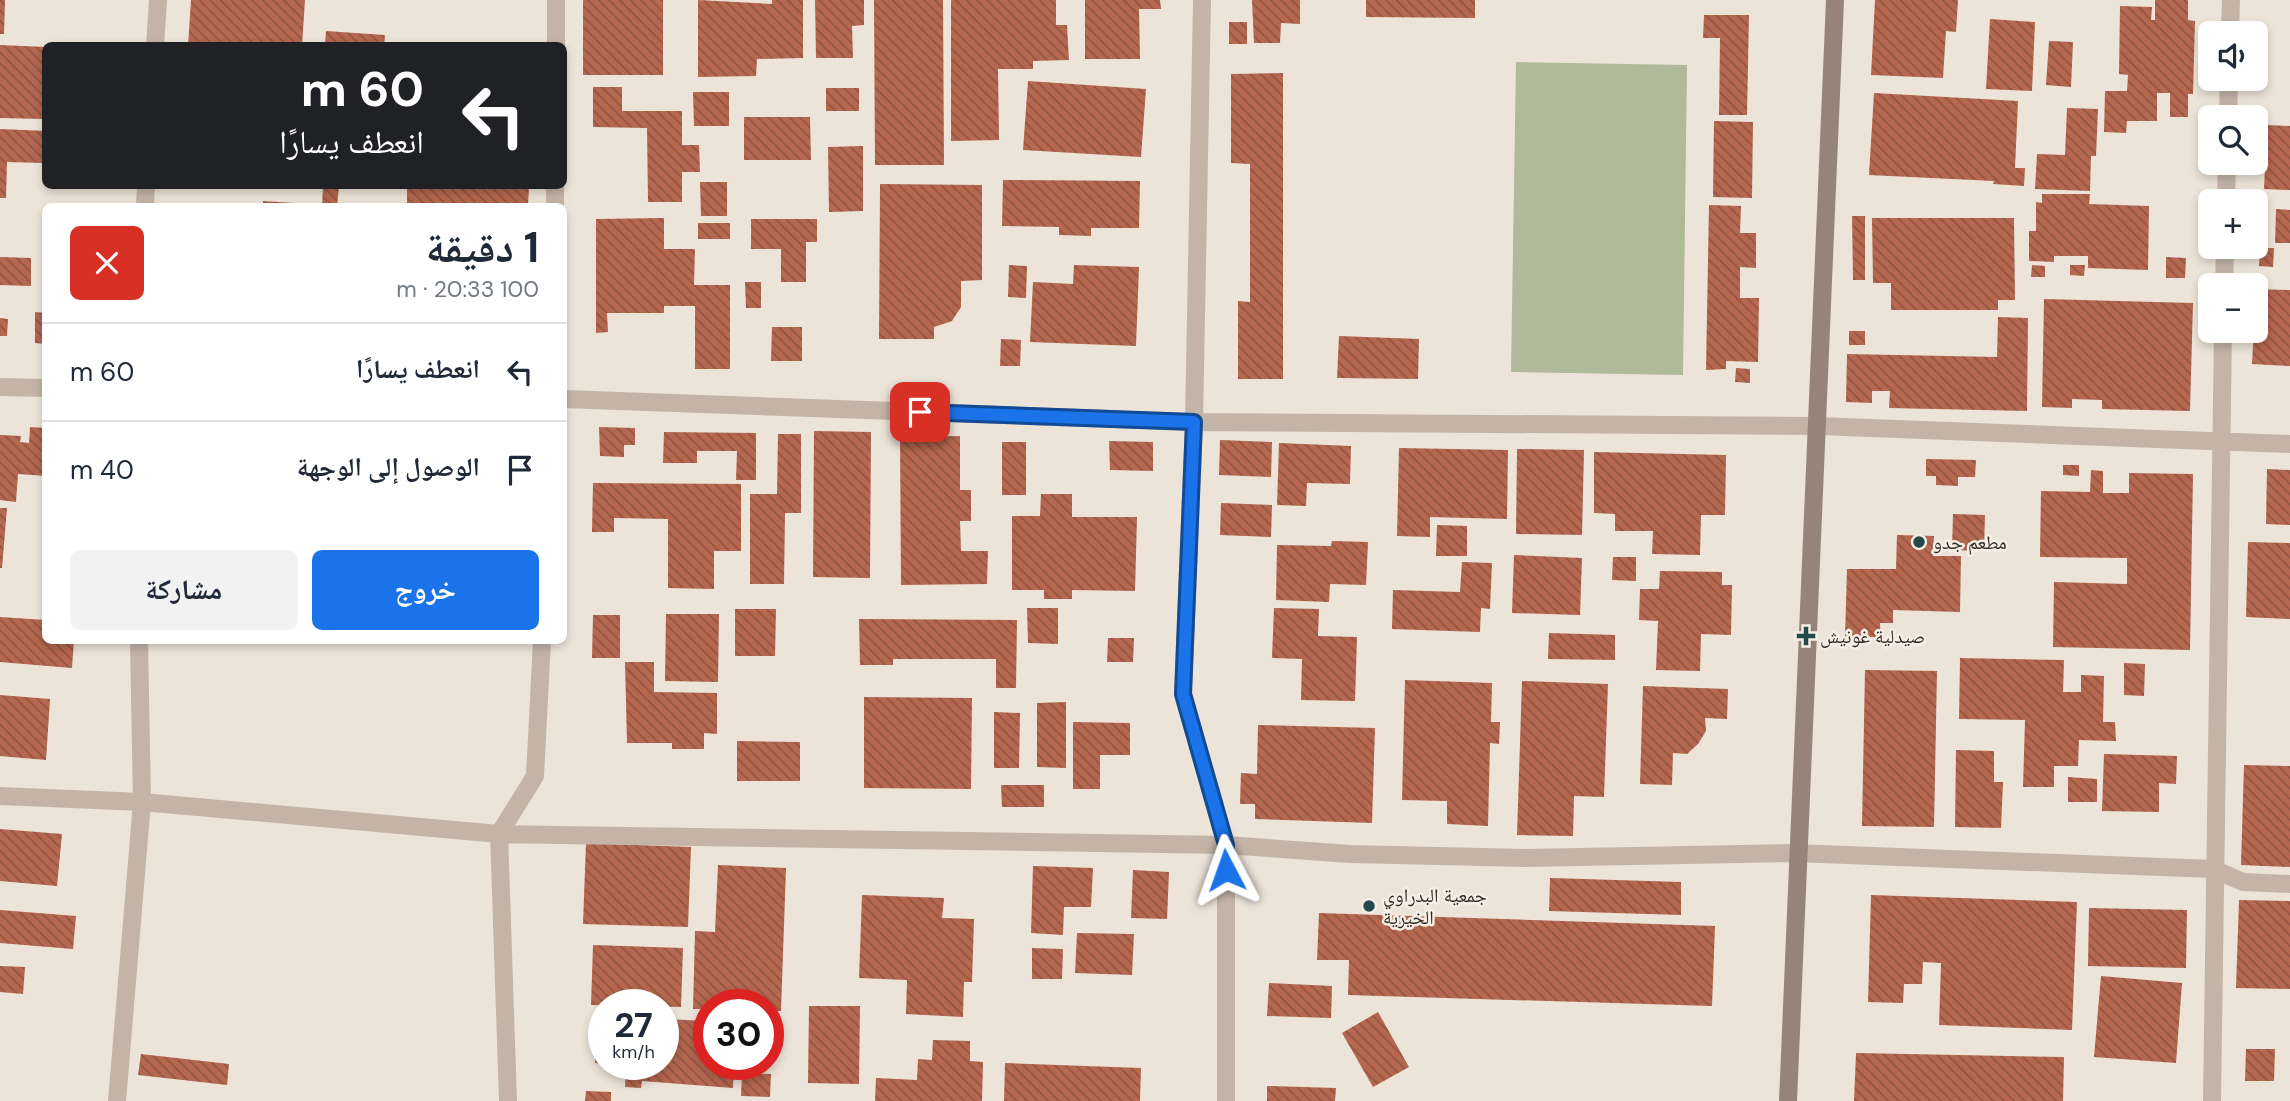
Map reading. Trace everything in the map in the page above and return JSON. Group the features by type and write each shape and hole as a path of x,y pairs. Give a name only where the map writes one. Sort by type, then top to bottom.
{"main road":[{"path":"1788,1101 1818,426 1833,4"}],"street":[{"path":"155,42 158,0"},
{"path":"556,0 556,42"},
{"path":"1202,0 1194,422 1183,694 1226,845 1226,1101"},
{"path":"2230,21 2231,0"},
{"path":"2212,1101 2213,869 2224,443 2223,343"},
{"path":"0,387 42,388"},
{"path":"567,399 1194,422 1818,426 2290,444"},
{"path":"117,1101 142,803 139,644"},
{"path":"508,1101 499,834 535,776 542,644"},
{"path":"0,796 142,803 499,834 1226,845 1350,854 1526,858 1797,853 2213,869 2243,882 2290,884"}],"green space":[{"path":"1516,62 1687,65 1683,375 1511,372"}],"building":[{"path":"0,0 5,0 4,34 0,34"},
{"path":"191,0 305,0 302,42 188,42"},
{"path":"583,0 663,0 663,75 583,75"},
{"path":"698,0 772,4 772,0 803,0 803,58 757,59 756,76 698,77"},
{"path":"815,0 864,0 864,25 852,26 853,58 816,58"},
{"path":"874,0 943,0 944,165 875,165"},
{"path":"951,0 1056,0 1056,25 1067,25 1069,60 1033,61 1033,69 998,69 999,140 951,141"},
{"path":"1085,0 1160,0 1161,9 1139,9 1140,59 1085,59"},
{"path":"1252,0 1300,0 1300,24 1281,23 1280,43 1254,43"},
{"path":"1366,0 1475,0 1475,18 1366,17"},
{"path":"1875,0 1958,0 1956,32 1946,31 1943,78 1871,75"},
{"path":"2155,0 2188,0 2188,20 2195,21 2193,94 2188,94 2188,117 2170,117 2170,93 2157,93 2157,121 2127,121 2126,133 2104,132 2105,91 2127,91 2128,75 2119,74 2120,6 2152,7 2151,20 2155,20"},
{"path":"1704,15 1749,15 1747,115 1719,115 1720,38 1703,38"},
{"path":"1990,19 2035,22 2032,91 1986,89"},
{"path":"1229,22 1247,22 1247,44 1229,44"},
{"path":"326,31 385,35 384,42 325,42"},
{"path":"2049,41 2073,42 2071,87 2046,85"},
{"path":"0,45 42,47 42,119 0,118"},
{"path":"1283,73 1283,379 1238,379 1238,301 1250,302 1250,164 1231,163 1231,74"},
{"path":"1028,81 1146,89 1141,157 1023,150"},
{"path":"593,87 622,87 622,111 682,111 682,145 699,145 700,172 682,172 682,202 648,202 647,128 593,127"},
{"path":"826,88 859,88 859,111 826,111"},
{"path":"693,92 729,92 729,126 694,126"},
{"path":"1874,93 2018,101 2015,168 2025,168 2024,186 1993,184 1994,181 1869,175"},
{"path":"2067,108 2098,109 2096,156 2091,156 2090,191 2035,189 2037,154 2065,155"},
{"path":"744,117 810,117 811,160 744,160"},
{"path":"1714,121 1753,122 1752,198 1713,197"},
{"path":"2268,125 2290,126 2290,190 2264,189 2265,175 2268,175"},
{"path":"0,129 42,131 42,163 7,162 6,198 0,198"},
{"path":"863,146 863,211 829,212 828,147"},
{"path":"1003,180 1140,181 1139,228 1091,228 1091,236 1059,235 1059,227 1002,226"},
{"path":"700,182 727,182 727,216 701,216"},
{"path":"880,184 982,185 982,280 961,281 961,307 952,321 934,327 934,339 879,339"},
{"path":"323,189 339,189 337,203 322,203"},
{"path":"407,189 529,189 528,203 407,203"},
{"path":"2042,194 2090,194 2089,204 2149,206 2148,270 2088,268 2088,256 2054,256 2054,262 2029,261 2029,231 2036,231 2036,202 2042,203"},
{"path":"263,201 295,203 263,203"},
{"path":"1709,205 1741,206 1740,233 1756,233 1756,268 1740,267 1740,298 1759,298 1758,362 1726,361 1726,369 1706,370"},
{"path":"2276,209 2290,210 2290,243 2275,243"},
{"path":"1852,216 1865,216 1865,280 1853,280"},
{"path":"664,218 664,249 695,249 694,285 730,285 730,369 695,369 695,306 664,306 664,313 607,313 608,332 596,333 596,219"},
{"path":"1872,218 2014,218 2015,300 1998,300 1998,310 1891,310 1891,283 1873,283"},
{"path":"751,219 817,219 817,242 806,242 806,282 781,282 781,249 751,249"},
{"path":"698,223 730,223 730,239 698,239"},
{"path":"2268,248 2274,248 2273,267 2259,266 2259,259 2268,259"},
{"path":"0,257 31,258 31,286 0,285"},
{"path":"2166,257 2186,258 2185,278 2166,278"},
{"path":"1009,265 1027,266 1026,298 1008,297"},
{"path":"1074,265 1139,267 1136,346 1030,342 1033,282 1073,284"},
{"path":"2032,265 2045,266 2045,277 2031,277"},
{"path":"2070,265 2085,265 2084,276 2070,275"},
{"path":"745,282 761,282 761,308 746,308"},
{"path":"2268,289 2290,290 2290,366 2252,364 2253,343 2268,343"},
{"path":"2044,299 2193,303 2190,411 2102,409 2102,400 2072,399 2072,408 2042,407"},
{"path":"35,312 42,313 42,344 35,343"},
{"path":"1998,317 2028,318 2027,411 1889,408 1890,391 1872,391 1872,403 1846,402 1847,354 1997,357"},
{"path":"0,318 8,319 7,336 0,336"},
{"path":"772,327 802,327 802,361 771,361"},
{"path":"1849,331 1865,331 1865,345 1849,345"},
{"path":"1339,336 1419,339 1418,379 1337,378"},
{"path":"1001,339 1021,340 1020,366 1000,366"},
{"path":"1736,368 1750,369 1750,383 1735,382"},
{"path":"30,427 42,428 42,476 18,474 16,502 0,500 0,435 21,436 20,442 29,443"},
{"path":"599,427 635,428 635,445 624,445 624,457 600,456"},
{"path":"814,431 871,432 870,578 813,577"},
{"path":"664,432 756,433 756,480 736,480 737,451 697,451 697,463 663,463"},
{"path":"778,434 801,434 801,513 785,513 784,584 750,584 750,494 777,494"},
{"path":"960,436 960,490 971,490 971,521 960,521 961,551 988,551 987,584 901,585 900,437"},
{"path":"1220,440 1272,442 1271,477 1219,475"},
{"path":"1109,441 1153,442 1153,471 1110,470"},
{"path":"1002,442 1026,442 1026,495 1002,495"},
{"path":"1279,443 1351,446 1350,484 1307,483 1306,506 1277,505"},
{"path":"1399,448 1508,450 1507,519 1430,517 1430,537 1397,536"},
{"path":"1517,449 1584,450 1582,535 1516,534"},
{"path":"1594,452 1726,455 1725,515 1701,515 1700,555 1652,554 1653,531 1615,531 1615,514 1594,513"},
{"path":"1926,459 1976,460 1975,477 1958,477 1958,486 1936,485 1936,476 1926,476"},
{"path":"2063,465 2079,465 2079,476 2063,475"},
{"path":"2267,469 2290,470 2290,525 2266,524"},
{"path":"2091,470 2103,471 2103,493 2129,493 2129,473 2193,474 2190,650 2053,647 2054,582 2127,584 2127,558 2040,557 2041,491 2090,492"},
{"path":"593,483 741,484 741,551 714,551 714,589 668,588 668,519 614,518 614,532 592,532"},
{"path":"1041,494 1072,494 1072,517 1137,517 1135,591 1072,590 1072,599 1044,599 1044,590 1012,590 1012,516 1040,516"},
{"path":"1221,503 1272,505 1271,537 1220,535"},
{"path":"0,508 7,508 2,568 0,568"},
{"path":"1953,514 1985,515 1984,551 1952,550"},
{"path":"1437,525 1467,526 1467,556 1436,556"},
{"path":"1897,535 1934,536 1933,556 1961,556 1960,612 1893,610 1893,623 1880,623 1881,637 1845,637 1847,569 1896,569"},
{"path":"1332,541 1368,542 1366,585 1330,584 1329,602 1276,600 1277,545 1331,546"},
{"path":"2248,542 2290,543 2290,619 2246,617"},
{"path":"1514,555 1582,558 1580,615 1512,613"},
{"path":"1613,557 1636,557 1636,581 1612,580"},
{"path":"1462,562 1492,563 1490,609 1481,608 1480,632 1392,629 1393,590 1460,592"},
{"path":"1660,571 1722,572 1722,585 1732,585 1731,635 1701,634 1700,671 1656,670 1658,621 1639,620 1640,589 1659,589"},
{"path":"1027,608 1058,608 1058,644 1028,643"},
{"path":"1274,608 1319,609 1318,636 1357,637 1355,701 1301,700 1302,659 1272,658"},
{"path":"735,609 776,609 775,656 735,656"},
{"path":"666,614 719,614 718,682 665,681"},
{"path":"593,615 620,615 620,658 592,658"},
{"path":"0,617 42,620 42,644 74,644 72,668 0,662"},
{"path":"859,619 1017,620 1016,688 996,688 996,659 893,659 893,665 860,665"},
{"path":"1549,633 1615,635 1615,660 1548,659"},
{"path":"1108,638 1134,638 1133,662 1107,662"},
{"path":"1960,658 2064,660 2063,692 2081,692 2081,675 2104,676 2103,722 2115,722 2116,741 2079,740 2078,766 2054,766 2054,787 2023,787 2025,720 1959,719"},
{"path":"625,662 654,662 654,692 717,693 717,734 704,733 704,749 672,749 672,743 627,743"},
{"path":"2124,663 2145,664 2144,696 2124,695"},
{"path":"1865,670 1937,671 1934,827 1862,826"},
{"path":"1405,680 1492,683 1491,722 1500,722 1499,744 1490,743 1488,826 1447,824 1447,801 1402,800"},
{"path":"1522,681 1608,684 1604,797 1574,796 1573,836 1517,835"},
{"path":"1643,686 1728,689 1727,719 1705,718 1706,731 1698,744 1687,754 1673,753 1672,785 1640,784"},
{"path":"0,695 50,699 46,760 0,756"},
{"path":"864,697 972,698 971,789 864,788"},
{"path":"1066,702 1066,768 1037,767 1037,703"},
{"path":"994,712 1020,713 1019,768 994,768"},
{"path":"1073,722 1130,723 1130,755 1100,755 1100,789 1073,789"},
{"path":"1258,725 1375,728 1372,823 1255,819 1255,804 1240,804 1241,773 1257,774"},
{"path":"737,741 800,742 800,781 737,781"},
{"path":"1956,750 1994,751 1994,782 2003,782 2001,828 1955,827"},
{"path":"2104,754 2177,756 2176,784 2159,783 2159,812 2102,811"},
{"path":"2244,765 2290,766 2290,867 2241,865"},
{"path":"2068,777 2097,779 2097,802 2068,802"},
{"path":"1001,785 1044,785 1044,807 1002,807"},
{"path":"0,829 62,834 57,886 0,881"},
{"path":"586,843 691,847 688,927 583,924"},
{"path":"718,865 786,868 782,989 694,989 695,931 715,932"},
{"path":"1033,866 1093,868 1091,907 1064,907 1063,935 1031,933"},
{"path":"1133,870 1169,872 1167,919 1131,918"},
{"path":"1550,878 1681,882 1681,915 1549,911"},
{"path":"862,895 944,898 942,918 974,919 972,982 964,982 963,1017 906,1014 907,980 859,978"},
{"path":"1871,895 2077,902 2072,1030 1939,1025 1941,963 1923,962 1922,984 1904,984 1903,1003 1868,1002"},
{"path":"2239,900 2290,901 2290,989 2236,988"},
{"path":"2089,908 2187,910 2186,968 2088,966"},
{"path":"0,910 76,916 73,949 0,943"},
{"path":"1319,913 1715,926 1712,1006 1348,995 1349,960 1317,960"},
{"path":"1077,933 1134,934 1132,975 1075,973"},
{"path":"593,945 683,948 681,1007 679,989 592,989"},
{"path":"1032,948 1063,949 1062,979 1032,979"},
{"path":"0,966 25,967 23,994 0,992"},
{"path":"2101,976 2182,983 2176,1063 2094,1057"},
{"path":"1269,983 1332,986 1331,1018 1267,1016"},
{"path":"809,1006 860,1006 859,1084 808,1083"},
{"path":"1378,1012 1409,1067 1373,1087 1342,1033"},
{"path":"679,1020 693,1020 693,1080 733,1080 733,1088 642,1081 641,1088 625,1087 625,1080 679,1080"},
{"path":"933,1040 970,1041 970,1061 983,1062 982,1101 875,1101 876,1078 917,1080 918,1059 932,1060"},
{"path":"2246,1049 2275,1049 2274,1081 2245,1081"},
{"path":"1856,1053 2064,1057 2063,1101 1854,1101"},
{"path":"141,1054 229,1064 227,1085 138,1075"},
{"path":"1005,1063 1141,1068 1140,1101 1004,1101"},
{"path":"742,1080 771,1080 770,1097 741,1096"},
{"path":"1267,1086 1336,1088 1335,1101 1267,1101"},
{"path":"586,1091 611,1092 611,1101 585,1101"}],"place":[{"name":"مطعم جدو","path":"1919,542"},
{"name":"صيدلية غونيش","path":"1806,636"},
{"name":"جمعية البدراوي الخيرية","path":"1369,906"}],"route":[{"path":"920,412 1194,422 1183,694 1226,845 1226,870"}]}
